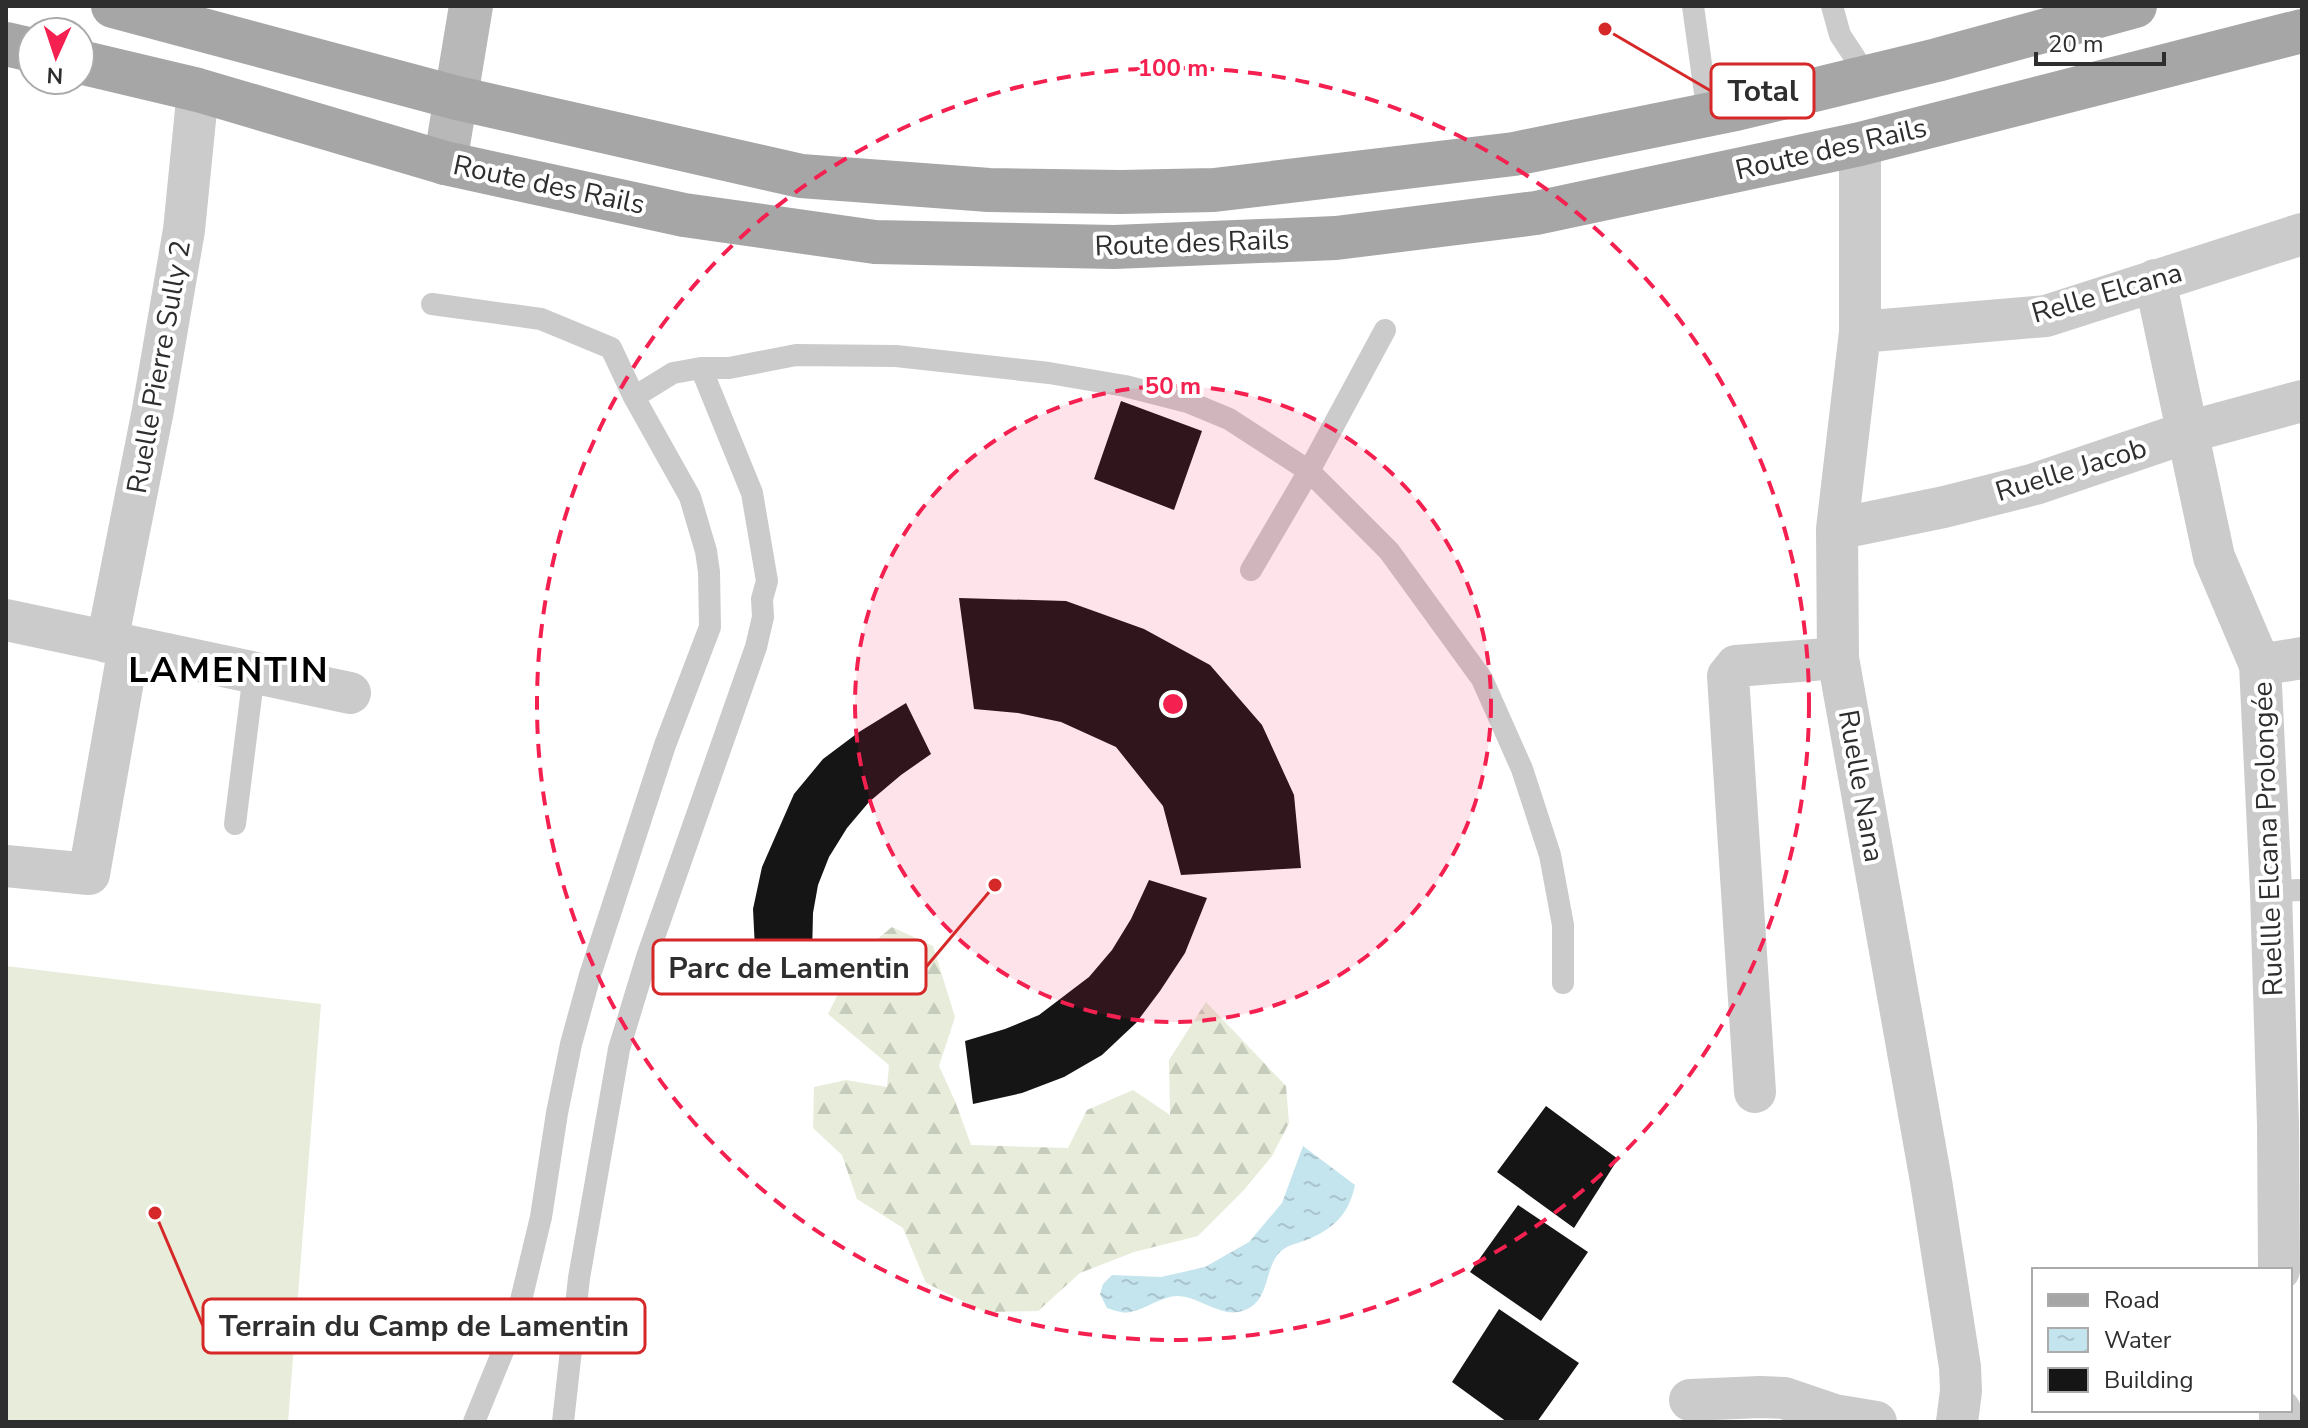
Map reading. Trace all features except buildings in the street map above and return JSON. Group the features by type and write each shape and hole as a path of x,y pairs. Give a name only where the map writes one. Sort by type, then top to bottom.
{"main road":[{"name":"Route des Rails","path":"113,6 457,98 801,176 1004,191 1121,192 1214,190 1514,154 1708,115 1937,60 2135,6"},
{"name":"Route des Rails","path":"96,66 198,90 445,163 684,215 875,242 1114,247 1336,238 1536,213 1860,144 2302,31"}],"street":[{"path":"445,163 471,6"},
{"name":"Ruelle Pierre Sully 2","path":"6,866 89,874 118,644 184,230 198,90"},
{"name":"Ruelle Nana","path":"1860,144 1860,332 1837,529 1838,658 1931,1181 1961,1391 1957,1422"},
{"name":"Relle Elcana","path":"1860,332 2046,316 2302,234"},
{"name":"Ruellle Elcana Prolongée","path":"2155,280 2214,557 2260,665 2287,891 2290,1123 2279,1268"},
{"name":"Ruelle Jacob","path":"1837,529 2035,484 2188,432 2302,401"},
{"path":"6,620 350,693"},
{"path":"1755,1092 1728,676 1736,666 1838,658"},
{"path":"2260,665 2302,658"},
{"path":"1690,1400 1784,1398 1834,1415 1876,1422"}],"lane":[{"path":"1693,6 1708,115"},
{"path":"1832,6 1840,35 1867,76"},
{"path":"432,304 541,319 611,348 634,397 690,497 709,572 710,627 665,745 590,975 571,1044 541,1217 517,1317 474,1422"},
{"path":"1251,570 1385,330"},
{"path":"634,397 673,373 701,368 729,368 796,355 882,356 1049,373 1125,386 1188,402 1229,419 1309,471 1389,551 1482,679 1522,769 1550,855 1563,925 1563,983"},
{"path":"563,1422 579,1278 619,1049 647,957 756,647 763,617 762,599 767,581 752,493 701,368"},
{"path":"235,824 254,673"}],"green space":[{"path":"892,927 933,946 955,1017 939,1066 971,1145 1068,1148 1087,1110 1133,1090 1170,1115 1169,1060 1206,1002 1286,1086 1289,1123 1272,1156 1244,1190 1198,1236 1134,1252 1080,1273 1038,1311 985,1312 926,1283 903,1228 857,1199 842,1155 813,1128 814,1087 846,1080 887,1087 889,1065 828,1014 857,956"},
{"path":"6,966 321,1004 288,1422 6,1422"}],"water":[{"path":"1303,1146 1355,1185 1352,1195 1345,1211 1334,1224 1281,1251 1271,1266 1258,1301 1251,1307 1226,1312 1177,1296 1127,1312 1107,1308 1100,1294 1103,1284 1112,1275 1161,1277 1205,1267 1249,1242 1282,1203"}],"place":[{"name":"Total","path":"1605,29"},
{"name":"Parc de Lamentin","path":"995,885"},
{"name":"Terrain du Camp de Lamentin","path":"155,1213"}],"district":[{"name":"LAMENTIN","path":"229,670"}]}
